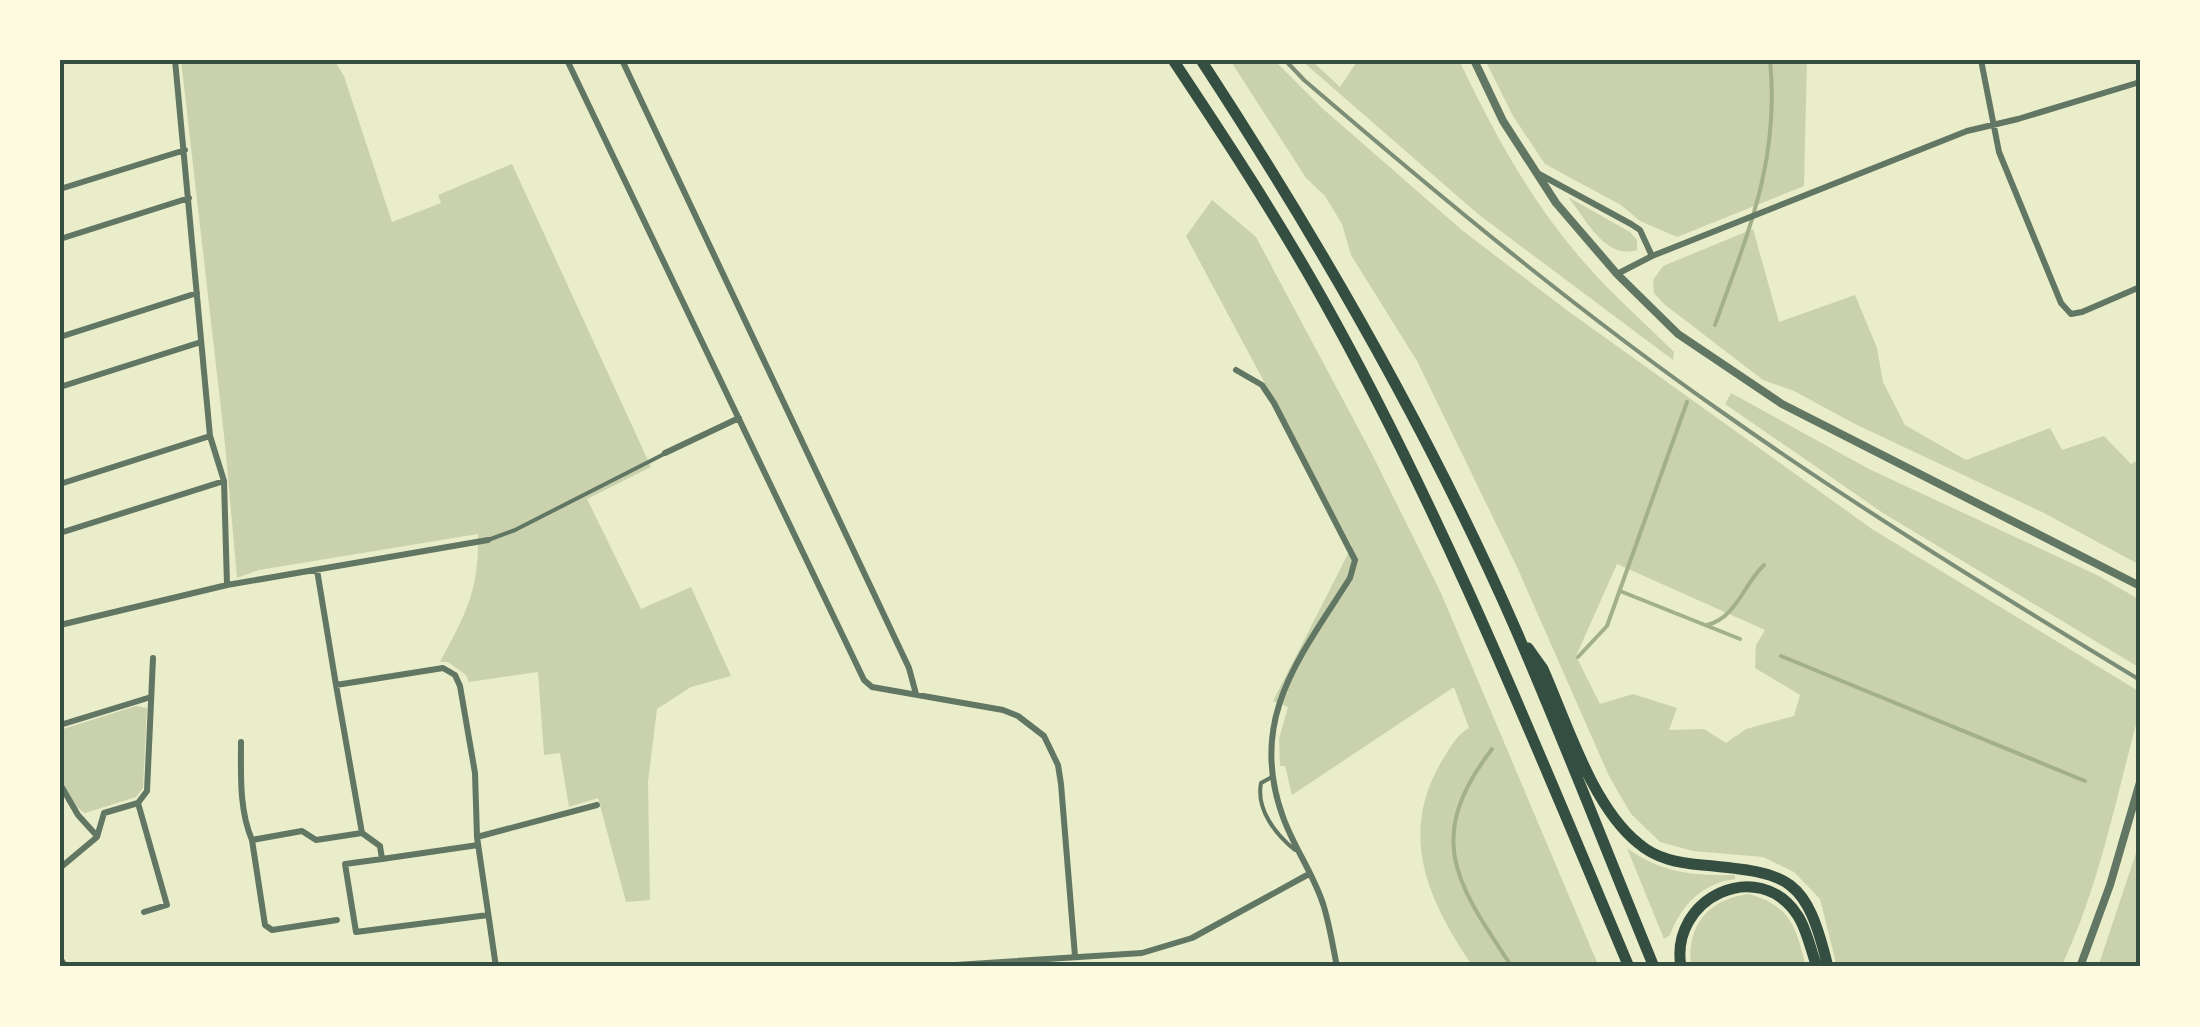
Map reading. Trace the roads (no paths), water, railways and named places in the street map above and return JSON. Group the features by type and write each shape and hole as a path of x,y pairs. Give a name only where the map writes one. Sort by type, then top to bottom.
{"highway":[{"path":"1173,60 1282,228 1364,375 1452,554 1629,967"},
{"path":"1202,60 1301,216 1353,307 1460,512 1516,629 1654,967"},
{"path":"1516,629 1543,669 1615,823 1662,858 1683,864 1761,871 1784,878 1805,898 1813,913 1828,967"},
{"path":"1681,967 1680,940 1691,914 1716,894 1742,887 1770,892 1798,915 1816,967"}],"street":[{"path":"175,60 210,436 224,480 228,585"},
{"path":"567,60 864,680 872,687 1018,716 1051,747 1061,784 1074,956"},
{"path":"622,60 909,668 916,694"},
{"path":"1474,60 1503,121 1556,202 1618,274 1678,334 1782,404 2140,586"},
{"path":"1981,60 1998,152 2061,303 2072,314 2082,312 2140,287"},
{"path":"1618,274 1652,256 1967,131 2140,82"},
{"path":"60,189 185,150"},
{"path":"1534,172 1632,224 1640,230 1652,256"},
{"path":"60,239 189,198"},
{"path":"60,337 196,293"},
{"path":"60,388 201,342"},
{"path":"1236,370 1262,384 1274,403 1355,560 1350,578 1288,678 1271,736 1272,777 1282,816 1324,905 1337,967"},
{"path":"665,453 739,418"},
{"path":"60,484 210,436"},
{"path":"60,533 224,480"},
{"path":"60,626 228,585 488,540"},
{"path":"317,570 362,833 380,846 382,859"},
{"path":"60,868 97,837 104,813 138,803 147,791 154,658"},
{"path":"336,685 443,668 455,675 475,773 478,841 496,967"},
{"path":"60,725 151,698"},
{"path":"241,742 242,786 264,925 272,930 337,920"},
{"path":"2080,967 2110,885 2140,782"},
{"path":"60,784 97,837"},
{"path":"138,803 167,904 144,912"},
{"path":"488,915 356,932 346,864 478,841 597,804"},
{"path":"252,840 302,831 316,840 362,833"},
{"path":"924,967 1142,953 1192,938 1309,874"},
{"path":"60,960 65,967"}],"lane":[{"path":"488,540 665,453"},
{"path":"1272,777 1261,782 1259,798 1280,838 1299,852"}],"waterway":[{"path":"1715,325 1750,227 1766,164 1772,97 1770,60"},
{"path":"1578,657 1607,626 1687,402"},
{"path":"1707,625 1733,608 1764,565"},
{"path":"1620,591 1740,639"},
{"path":"1781,656 2085,781"},
{"path":"1492,749 1458,809 1456,861 1476,911 1512,967"}],"railway":[{"path":"1285,60 1456,208 1665,371 1875,515 2140,680"}]}
